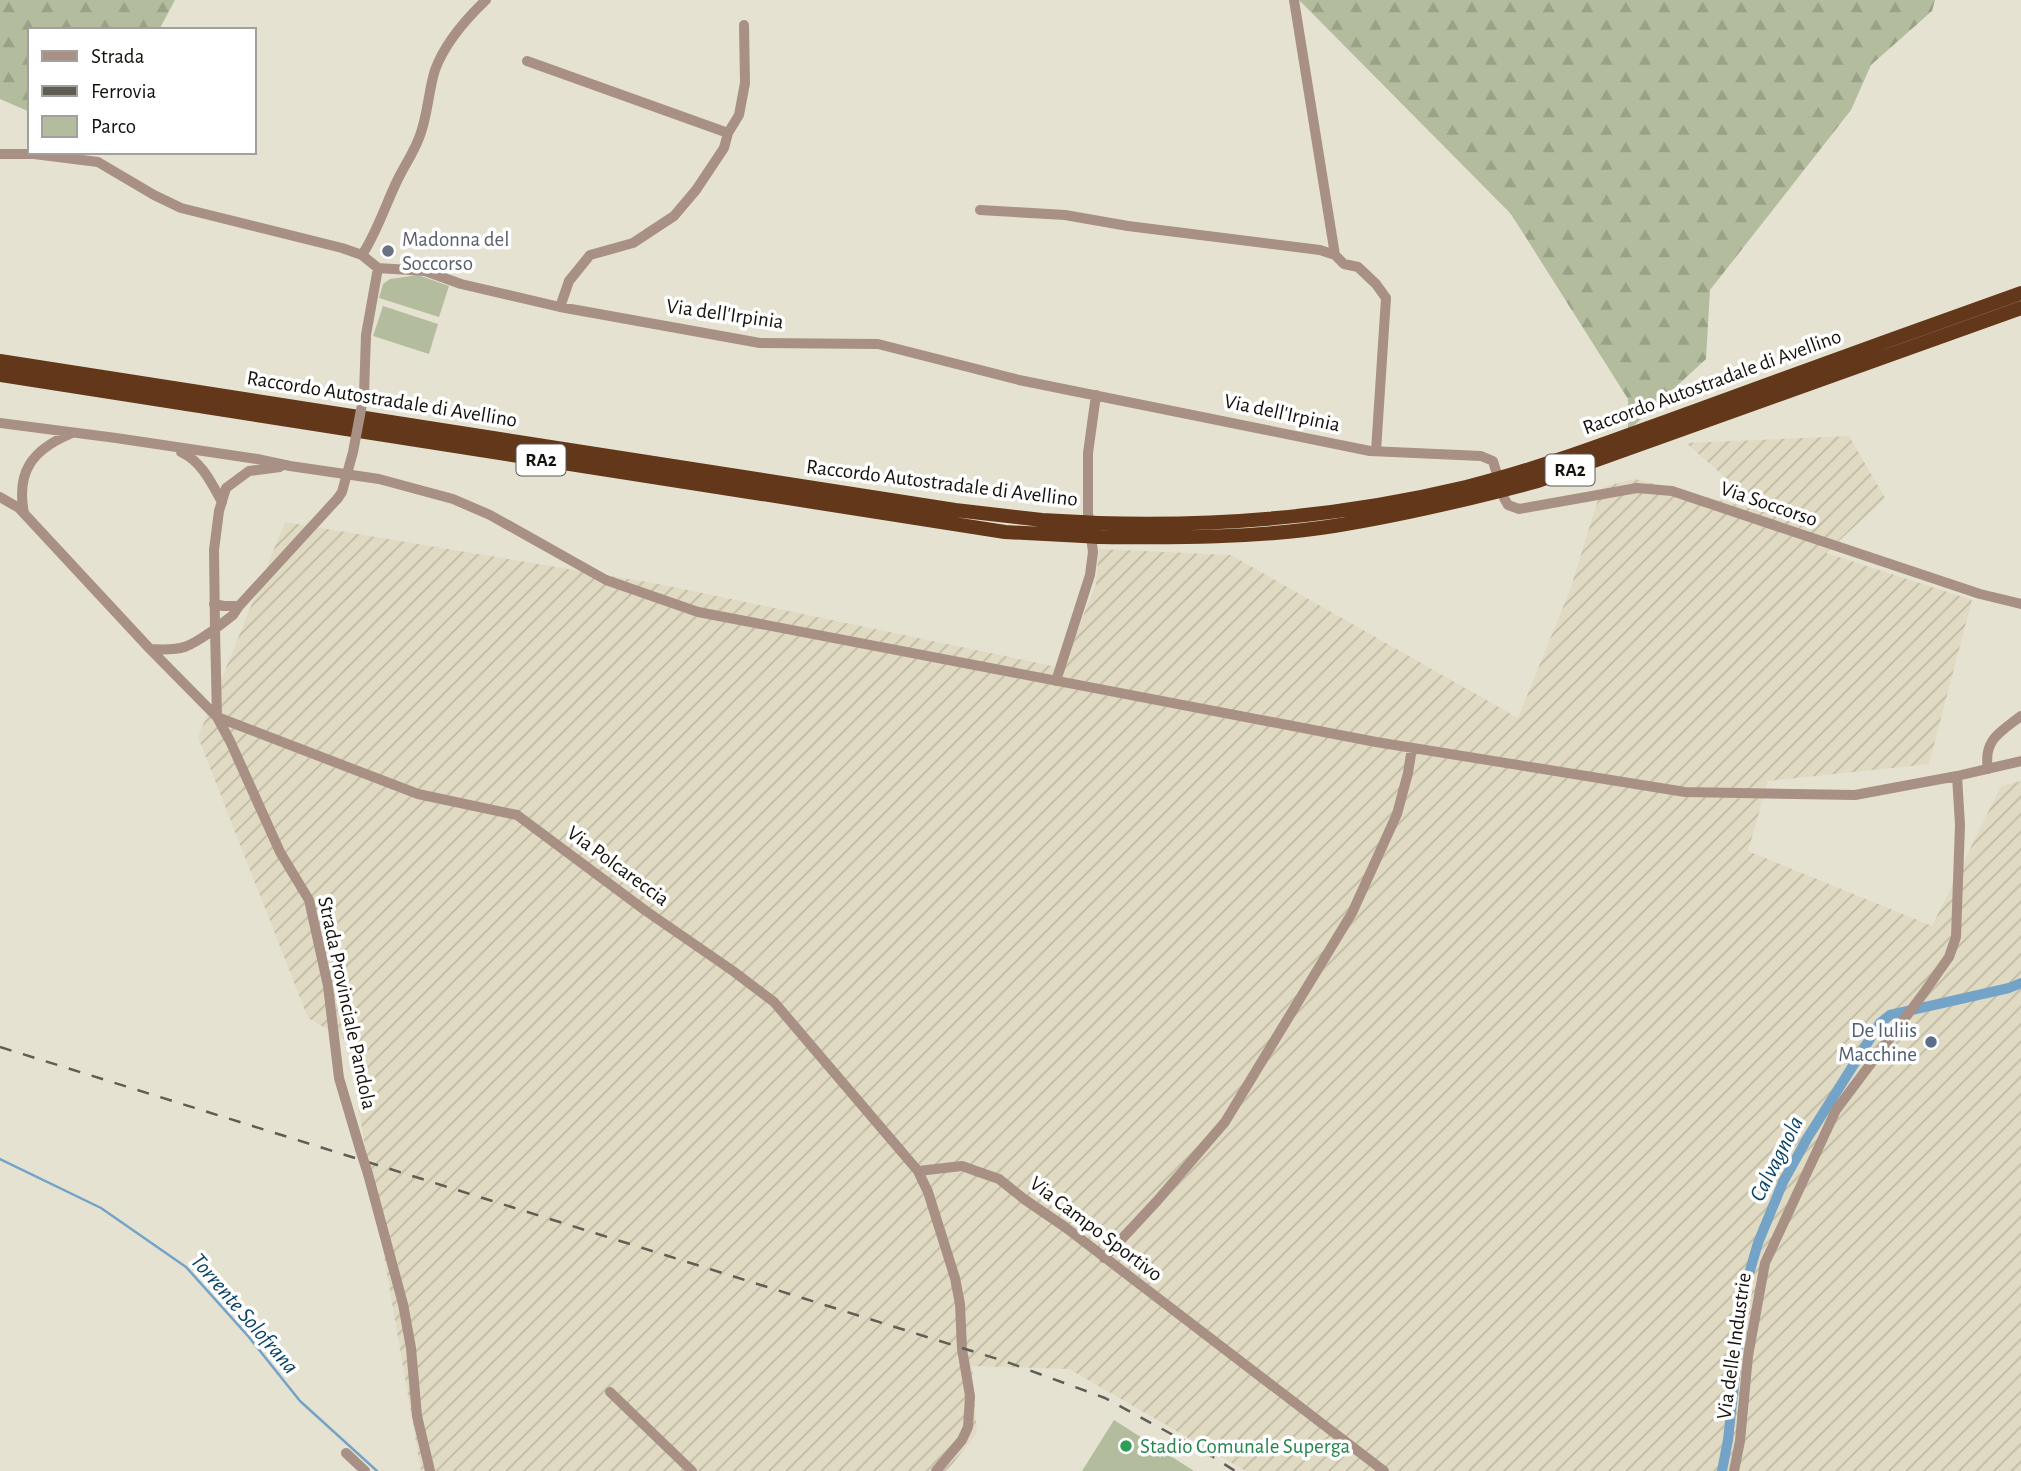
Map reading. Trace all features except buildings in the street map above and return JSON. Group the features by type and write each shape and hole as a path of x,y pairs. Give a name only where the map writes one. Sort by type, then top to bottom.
{"highway":[{"name":"Raccordo Autostradale di Avellino","path":"1098,530 1291,517 1385,503 1464,487 1558,460 2021,293"},
{"name":"Raccordo Autostradale di Avellino","path":"0,375 1005,532 1082,529 1224,536 1331,526 1470,499 1550,477 2021,308"},
{"name":"Raccordo Autostradale di Avellino","path":"0,361 1082,529"}],"street":[{"path":"362,255 371,242 398,178 410,161 421,136 435,70 446,48 473,12 486,0"},
{"path":"1294,0 1335,255"},
{"path":"561,307 569,281 590,255 633,243 674,216 696,190 724,148 728,133 739,115 745,83 744,25"},
{"path":"527,61 728,133"},
{"path":"0,155 34,154 97,162 181,208 342,248 362,255 378,268 366,335 364,394 342,492 233,615 191,646 171,651 150,649"},
{"path":"980,210 1065,215 1128,226 1320,250 1335,255 1344,264 1358,267 1387,298 1377,451"},
{"name":"Via dell'Irpinia","path":"378,268 425,271 461,284 561,307 760,343 878,344 1019,380 1377,451 1480,456 1493,461 1496,471"},
{"path":"1056,681 1090,575 1093,552 1088,513 1088,453 1096,395"},
{"path":"0,423 166,445 379,480 453,499 490,515 606,580 698,612 1412,748 1685,792 1856,795 2021,761"},
{"path":"24,513 22,483 29,464 40,450 72,433"},
{"path":"166,445 198,463 222,502"},
{"name":"Strada Provinciale Pandola","path":"217,717 214,550 226,488 249,471 290,466"},
{"name":"Via Soccorso","path":"1504,498 1508,505 1519,509 1637,488 1672,491 1980,594 2021,604"},
{"name":"Strada Provinciale Pandola","path":"0,497 24,513 217,717 280,852 310,900 328,986 339,1078 403,1304 411,1348 417,1416 430,1471"},
{"path":"214,604 239,606"},
{"path":"1988,769 1985,753 1994,738 2021,716"},
{"name":"Via Polcareccia","path":"217,717 418,794 517,815 774,1002 918,1171"},
{"path":"1104,1258 1225,1122 1352,913 1397,814 1412,748"},
{"name":"Via delle Industrie","path":"1734,1471 1740,1441 1748,1356 1765,1263 1836,1110 1949,957 1955,937 1960,825 1957,776"},
{"name":"Via Campo Sportivo","path":"918,1171 961,1166 999,1179 1384,1471"},
{"path":"918,1171 928,1192 955,1278 970,1396 968,1427 962,1440 936,1471"},
{"path":"610,1392 692,1471"},
{"path":"346,1453 365,1471"}],"shaded area":[{"path":"1849,436 1885,498 1826,553 1972,600 1929,764 1768,781 1748,851 1932,926 2001,786 2021,781 2021,1471 1246,1471 1069,1369 972,1366 977,1433 947,1471 421,1471 347,1041 308,1018 198,737 285,522 659,584 1062,668 1096,584 1099,549 1231,555 1518,718 1570,590 1602,487 1635,479 1743,506 1749,498 1686,443"}],"green space":[{"path":"0,0 175,0 160,28 28,28 28,111 0,99"},
{"path":"1299,0 1935,0 1932,11 1871,65 1851,110 1710,290 1706,359 1628,431 1628,399 1511,214"},
{"path":"418,275 449,286 439,317 379,298 383,284 390,279"},
{"path":"383,306 438,324 429,354 373,336"},
{"name":"Stadio Comunale Superga","path":"1114,1420 1194,1471 1082,1471"}],"waterway":[{"name":"Calvagnola","path":"1722,1471 1728,1440 1744,1291 1758,1243 1783,1182 1808,1137 1880,1023 1890,1015 2021,983"},
{"name":"Torrente Solofrana","path":"0,1159 101,1208 186,1267 248,1336 300,1401 377,1471"}],"railway":[{"path":"0,1047 1007,1362 1105,1398 1235,1471"}],"place":[{"name":"Madonna del Soccorso","path":"388,251"},
{"name":"De Iuliis Macchine","path":"1931,1042"},
{"name":"Stadio Comunale Superga","path":"1126,1446"}]}
